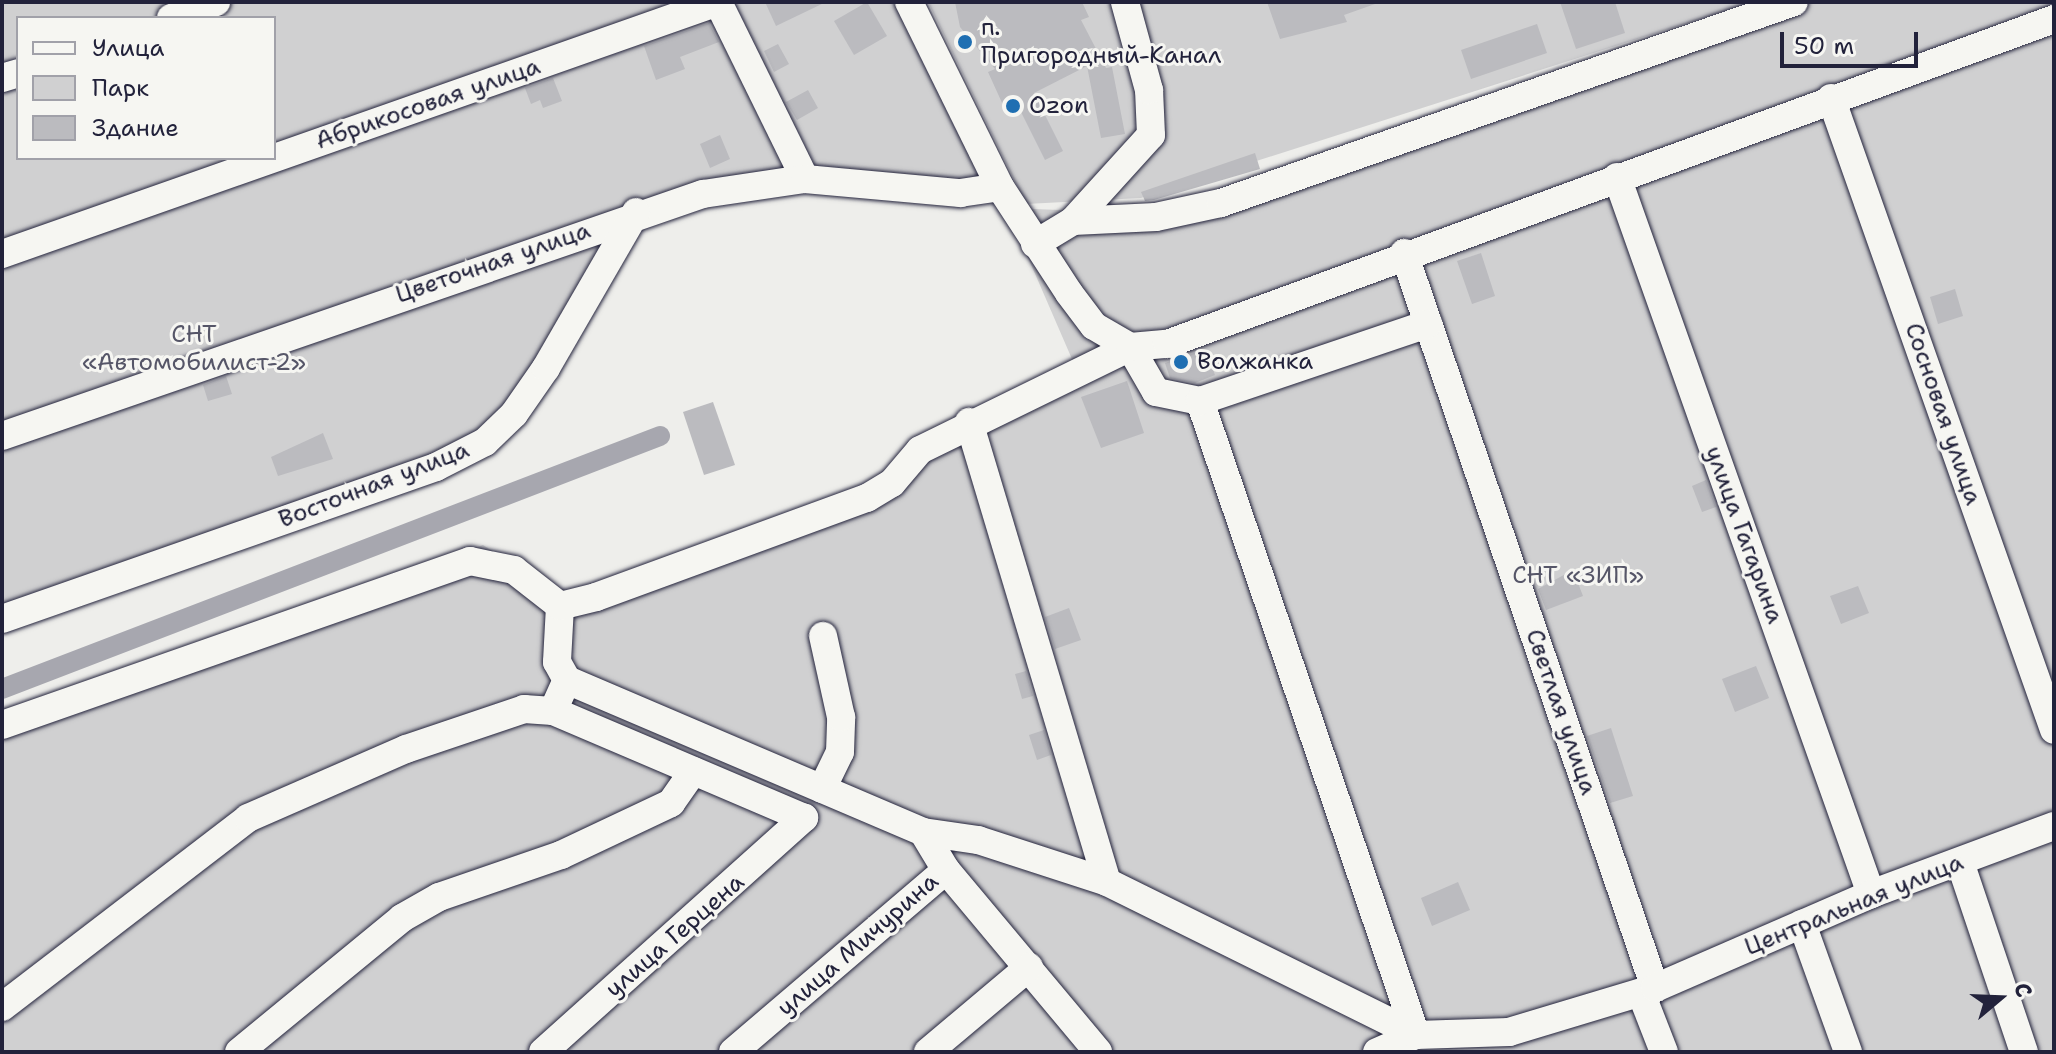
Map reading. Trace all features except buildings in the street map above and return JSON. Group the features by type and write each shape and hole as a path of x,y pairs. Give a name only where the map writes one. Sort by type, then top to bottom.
{"street":[{"path":"177,16 216,2"},
{"path":"718,2 805,179"},
{"name":"Абрикосовая улица","path":"276,158 718,2"},
{"path":"909,2 1000,187 1035,244 1094,326 1130,347 1156,392 1200,401 1428,324"},
{"path":"1035,244 1073,221 1151,135 1149,90 1125,2"},
{"path":"1073,221 1156,217 1221,203 1794,2"},
{"path":"560,606 867,498 892,483 920,450 969,422 1130,347 1167,344 1404,253 1831,98 2051,28"},
{"name":"Сосновая улица","path":"1831,98 2054,730"},
{"name":"Абрикосовая улица","path":"2,254 269,160"},
{"name":"улица Гагарина","path":"1617,177 1871,894"},
{"name":"Цветочная улица","path":"2,436 636,212 703,194 805,179 960,193 1000,187"},
{"name":"Восточная улица","path":"2,619 436,467 485,442 514,414 546,368 636,212"},
{"name":"Светлая улица","path":"1404,253 1648,990 1664,1052"},
{"path":"1200,401 1416,1035"},
{"path":"969,422 1107,882"},
{"path":"2,725 470,561 514,570 560,606"},
{"path":"560,606 554,624 557,662 567,680 923,832 978,840 1107,882 1416,1035"},
{"path":"822,789 840,752 841,717 823,636"},
{"path":"553,711 567,680"},
{"path":"2,1007 248,818 406,749 524,709 553,711 693,771 671,803 561,855 439,897 402,918 239,1052"},
{"name":"улица Герцена","path":"543,1052 804,818 693,771"},
{"name":"Центральная улица","path":"1416,1035 1513,1042 1648,990 1871,894 2054,826"},
{"path":"923,832 946,870 1098,1052"},
{"path":"1960,862 2024,1052"},
{"name":"улица Мичурина","path":"733,1052 946,870"},
{"path":"1802,924 1848,1052"},
{"path":"928,1052 1029,967"},
{"path":"1377,1052 1416,1035"}],"green space":[{"name":"СНТ «Автомобилист-2»","path":"2,2 909,2 1000,187 805,179 657,206 485,442 2,619"},
{"path":"928,2 1753,2 1141,198 1026,204"},
{"name":"СНТ «ЗИП»","path":"1783,2 2054,2 2054,1052 2,1052 2,715 483,545 563,596 883,478 1075,366 1010,216 1034,209 1138,213 1239,188"}],"waterway":[{"path":"2,689 660,436"}],"place":[{"name":"п. Пригородный-Канал","path":"965,42"},
{"name":"Ozon","path":"1013,106"},
{"name":"Волжанка","path":"1181,362"}]}
